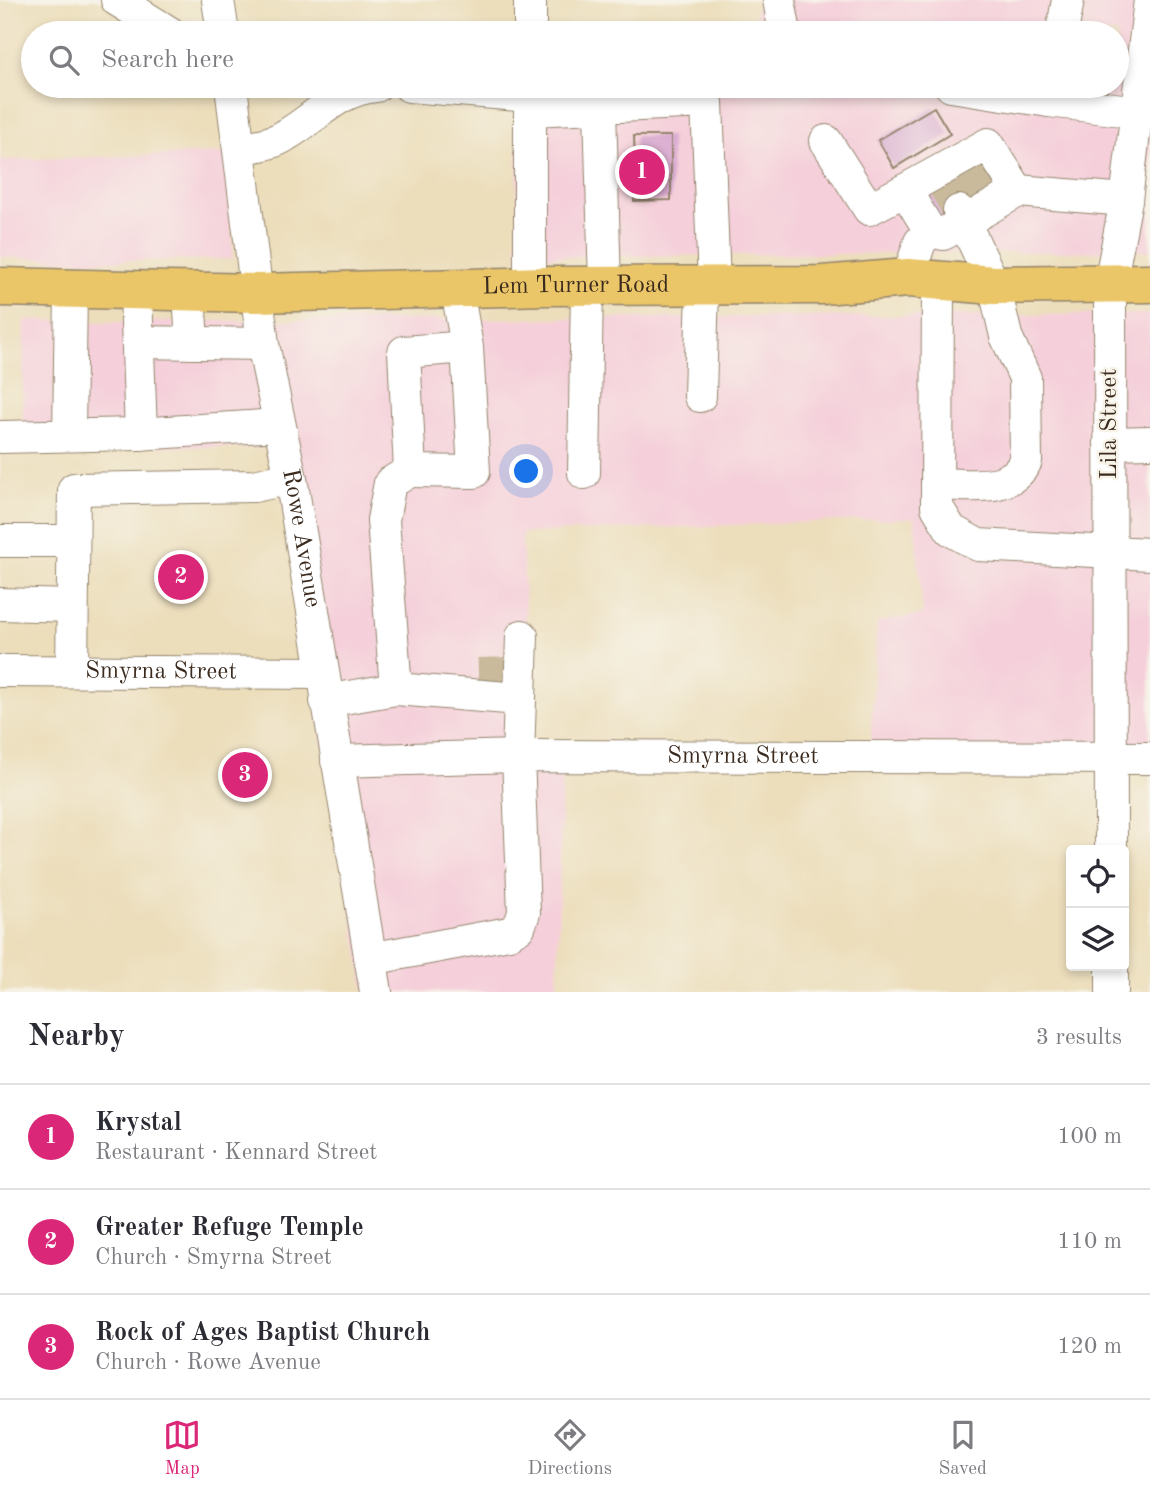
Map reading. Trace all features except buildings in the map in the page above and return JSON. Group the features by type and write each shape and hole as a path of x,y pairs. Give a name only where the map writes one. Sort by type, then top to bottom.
{"main road":[{"name":"Lem Turner Road","path":"0,287 136,293 256,293 596,286 822,285 923,279 994,285 1150,283"}],"street":[{"path":"117,0 151,21"},
{"path":"218,0 221,21"},
{"path":"530,0 530,21"},
{"path":"779,0 783,21"},
{"path":"1064,21 1068,0"},
{"name":"Lila Street","path":"1111,845 1110,284 1126,200 1147,58 1150,0"},
{"name":"Rowe Avenue","path":"233,98 263,344 290,478 376,992"},
{"path":"239,149 284,137 338,98"},
{"path":"530,98 530,287"},
{"path":"536,98 600,108 707,102 708,285 700,396"},
{"path":"1070,98 1138,112"},
{"path":"584,473 596,286 600,108"},
{"path":"826,141 869,209 905,190 954,171 988,144 1000,197"},
{"path":"905,190 930,231 943,234 962,216 1000,197 1126,200"},
{"path":"937,484 999,484 1015,478 1026,461 1025,378 1006,336 994,285 962,216"},
{"path":"930,231 920,242 937,507 943,521 967,541 978,545 1150,554"},
{"path":"396,689 383,520 390,483 410,471 474,472 467,347 457,289"},
{"path":"69,435 71,290"},
{"path":"136,293 141,434"},
{"path":"189,293 192,343"},
{"path":"138,342 263,344"},
{"path":"410,471 404,352 467,347"},
{"path":"0,437 141,434 279,425"},
{"path":"1110,443 1150,442"},
{"path":"72,671 74,489 254,486 290,478"},
{"path":"0,541 73,541"},
{"path":"0,604 72,606"},
{"path":"370,959 509,933 519,927 524,913 517,682 522,636"},
{"name":"Smyrna Street","path":"0,671 72,671 443,693 517,682"},
{"path":"443,693 464,675 478,674"},
{"name":"Smyrna Street","path":"337,761 518,756 1150,758"},
{"path":"1112,971 1112,992"}],"shaded area":[{"path":"758,0 1150,0 1150,251 517,257 518,98 1129,98 1129,21 755,19"},
{"path":"230,153 233,259 91,261 0,257 0,160"},
{"path":"1150,314 1150,746 870,750 877,622 923,614 914,518 522,533 532,769 562,770 557,992 365,992 273,448 22,444 24,320 93,322"}],"tunnel":[{"path":"970,168 987,195"},
{"path":"943,184 959,211"},
{"path":"478,674 510,673"}],"place":[{"name":"Krystal","path":"642,172"},
{"name":"Greater Refuge Temple","path":"181,577"},
{"name":"Rock of Ages Baptist Church","path":"245,775"}]}
